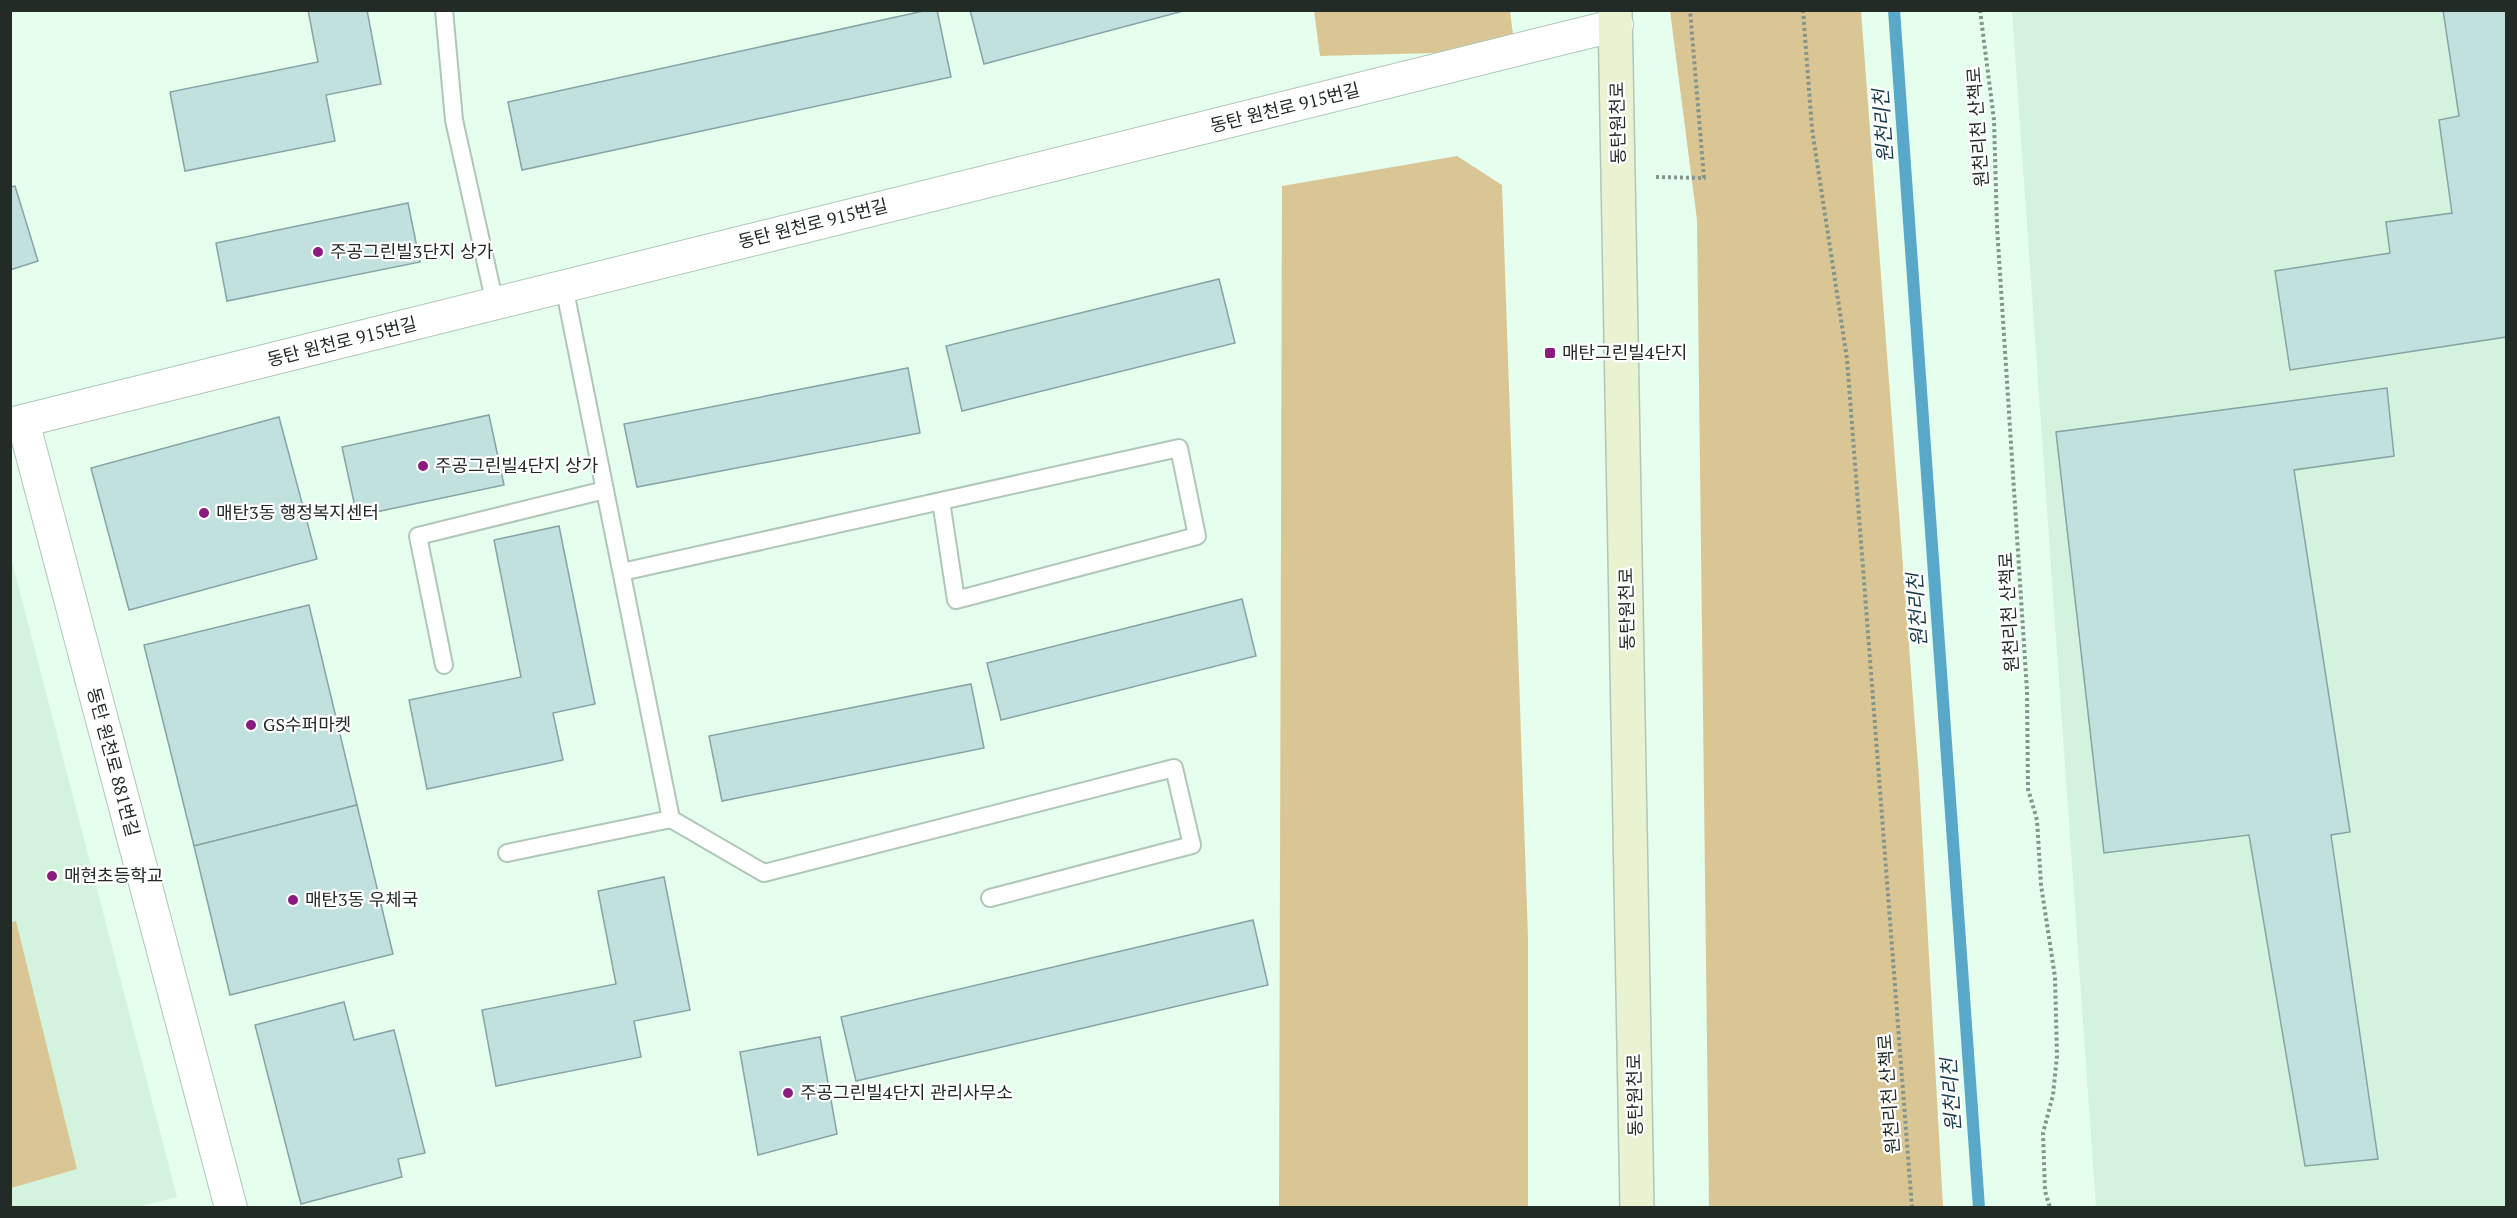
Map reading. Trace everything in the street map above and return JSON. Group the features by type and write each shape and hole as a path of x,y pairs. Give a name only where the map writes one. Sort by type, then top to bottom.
{"main road":[{"name":"동탄원천로","path":"1616,18 1637,1208"}],"street":[{"name":"동탄 원천로 915번길","path":"17,422 495,304 1616,18"},
{"name":"동탄 원천로 881번길","path":"17,422 231,1208"}],"lane":[{"path":"444,10 454,120 495,304"},
{"path":"564,286 671,819"},
{"path":"622,572 1179,448 1197,536 956,600 941,501"},
{"path":"444,665 418,536 605,490"},
{"path":"507,853 671,819 764,873 1174,768 1192,845 990,898"}],"path":[{"path":"1619,176 1704,178 1690,10"},
{"name":"원천리천 산책로","path":"1803,10 1812,129 1847,359 1912,1208"},
{"name":"원천리천 산책로","path":"1980,10 1994,120 1997,227 2027,691 2028,789 2037,820 2042,895 2055,977 2057,1056 2053,1095 2043,1133 2045,1191 2050,1208"}],"shaded area":[{"path":"1314,11 1510,11 1515,51 1320,56"},
{"path":"1670,11 1861,11 1919,778 1943,1207 1709,1207 1697,220"},
{"path":"2012,11 2506,11 2506,1207 2096,1207"},
{"path":"1457,156 1502,185 1528,938 1528,1207 1279,1207 1282,186"},
{"name":"매현초등학교","path":"10,554 177,1197 137,1207 11,1207"},
{"path":"16,921 77,1169 11,1188 10,923"}],"building":[{"path":"308,10 367,10 381,84 326,95 335,141 185,171 170,92 318,62"},
{"path":"928,10 937,10 951,77 522,170 508,102"},
{"path":"970,10 1187,10 984,64"},
{"path":"2443,10 2506,10 2506,337 2290,370 2275,271 2390,253 2386,222 2452,213 2439,120 2459,116"},
{"path":"15,186 38,261 10,270 10,187"},
{"name":"주공그린빌3단지 상가","path":"408,203 420,262 227,301 216,243"},
{"path":"1219,279 1235,343 962,411 946,346"},
{"path":"908,368 920,433 637,487 624,424"},
{"path":"2387,388 2394,456 2294,470 2350,832 2331,835 2378,1159 2305,1166 2249,835 2104,853 2056,432"},
{"name":"주공그린빌4단지 상가","path":"489,415 504,485 357,516 342,447"},
{"name":"매탄3동 행정복지센터","path":"279,417 317,559 129,610 91,468"},
{"path":"559,526 595,704 553,713 563,760 427,789 409,700 521,677 494,540"},
{"path":"1242,599 1256,656 1001,720 987,663"},
{"name":"GS수퍼마켓","path":"309,605 357,805 194,846 144,645"},
{"path":"971,684 984,748 722,801 709,736"},
{"name":"매탄3동 우체국","path":"357,805 393,954 230,995 194,846"},
{"path":"664,877 690,1010 634,1021 641,1057 496,1086 482,1010 616,984 598,891"},
{"path":"1253,920 1268,985 856,1081 841,1017"},
{"path":"344,1002 354,1040 394,1030 425,1153 398,1159 402,1177 301,1204 255,1025"},
{"name":"주공그린빌4단지 관리사무소","path":"820,1037 837,1134 758,1155 740,1052"}],"waterway":[{"name":"원천리천","path":"1894,10 1979,1208"}],"place":[{"name":"주공그린빌3단지 상가","path":"318,252"},
{"name":"매탄그린빌4단지","path":"1550,353"},
{"name":"주공그린빌4단지 상가","path":"423,466"},
{"name":"매탄3동 행정복지센터","path":"204,513"},
{"name":"GS수퍼마켓","path":"251,725"},
{"name":"매현초등학교","path":"52,876"},
{"name":"매탄3동 우체국","path":"293,900"},
{"name":"주공그린빌4단지 관리사무소","path":"788,1093"}]}
